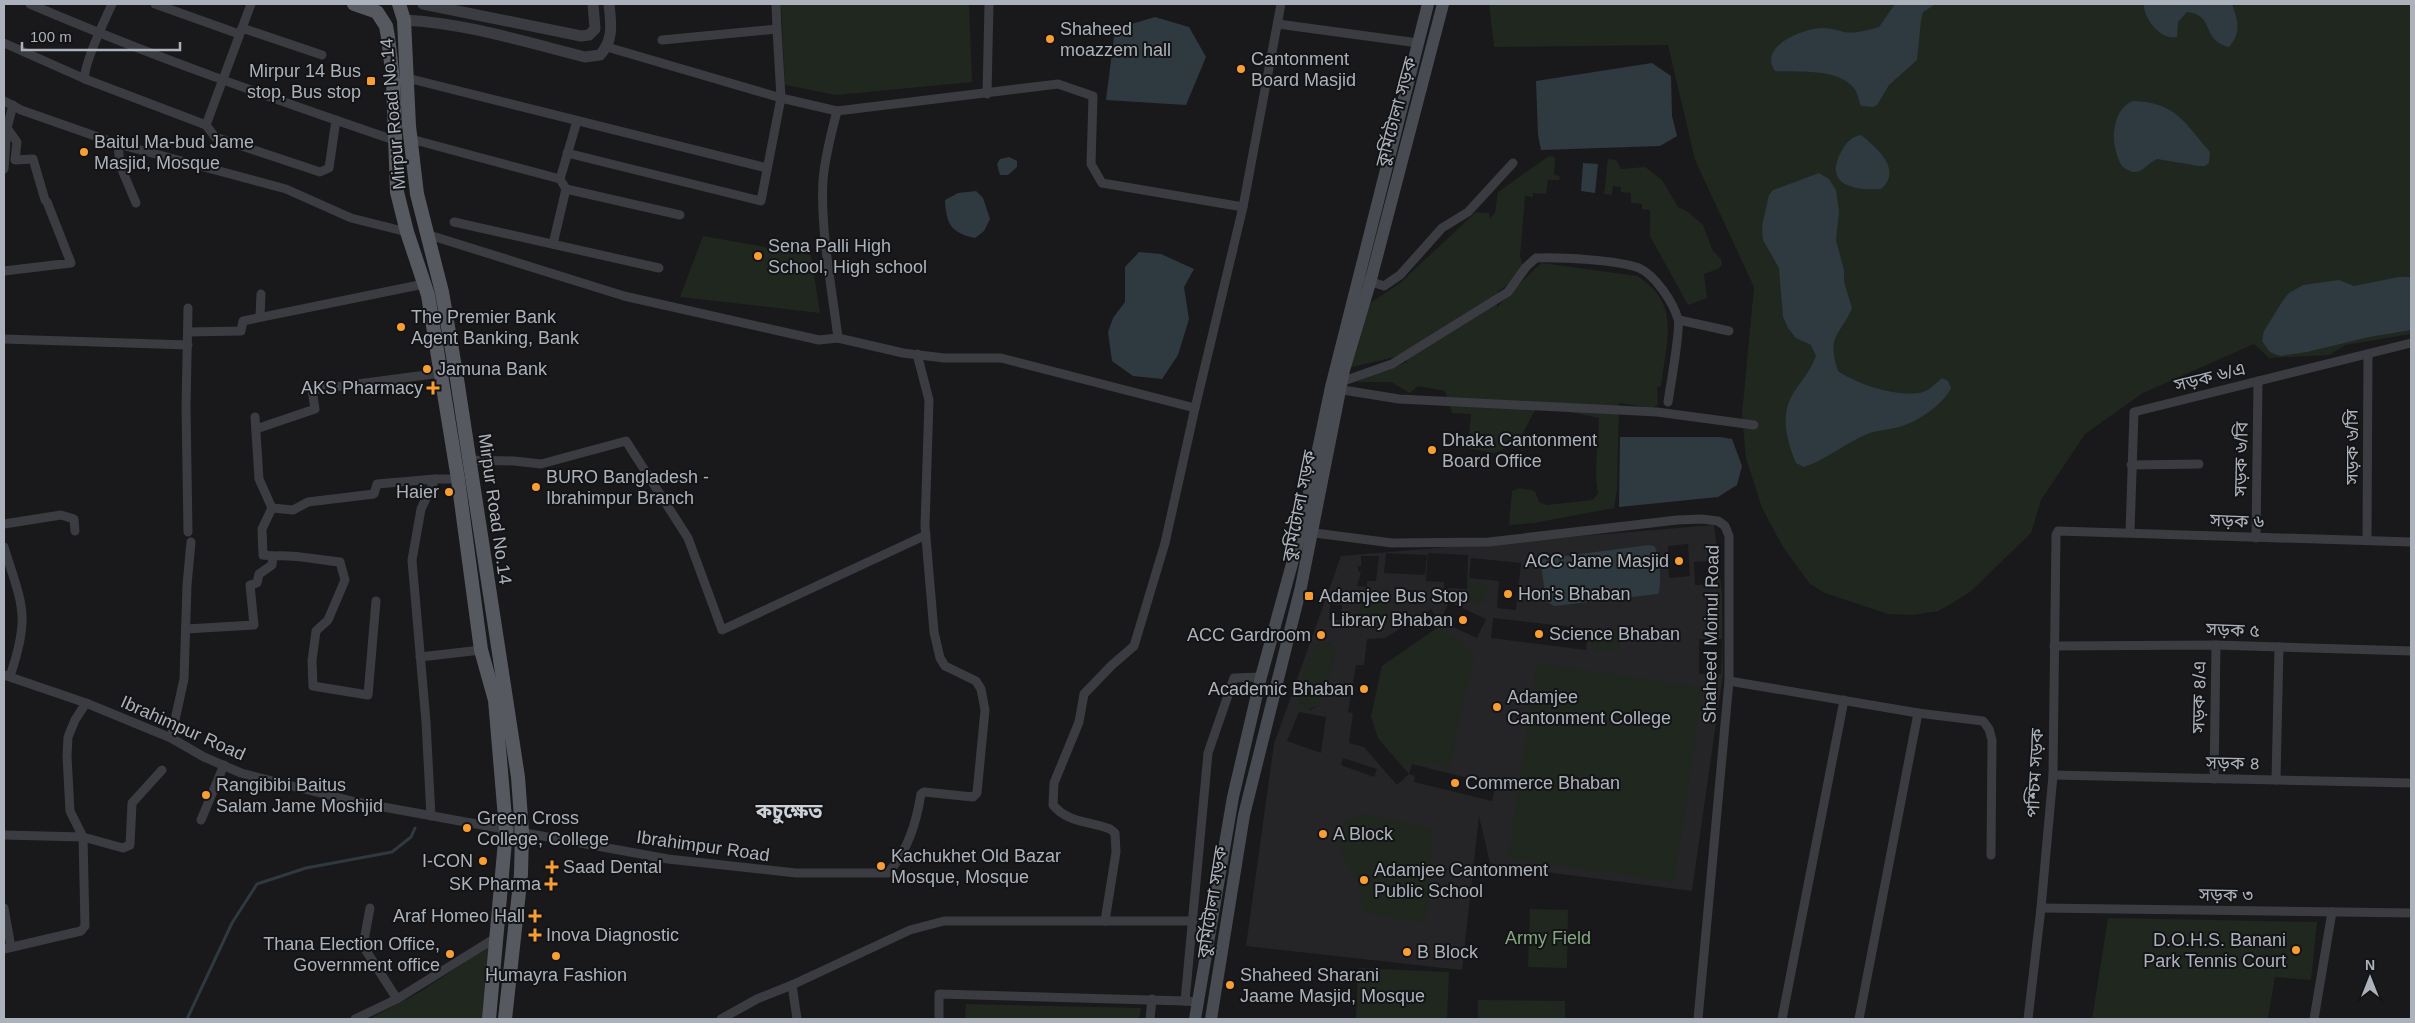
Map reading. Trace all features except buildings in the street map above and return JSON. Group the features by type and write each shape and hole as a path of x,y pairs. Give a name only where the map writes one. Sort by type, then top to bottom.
{"main road":[{"name":"Mirpur Road No.14","path":"354,4 377,12 386,26 392,71 397,192 407,232 428,295 458,479 481,650 495,700 506,830 489,1019"},
{"name":"কুর্মিটোলা সড়ক","path":"1195,1019 1191,1001 1260,676 1306,531 1338,386 1428,4"},
{"name":"কুর্মিটোলা সড়ক","path":"1364,279 1442,4"},
{"name":"Mirpur Road No.14","path":"402,10 411,139 417,194 442,292 518,777 522,832 520,874 506,1019"},
{"name":"কুর্মিটোলা সড়ক","path":"1211,1019 1244,815 1301,587 1306,531"}],"street":[{"path":"30,4 100,34 222,81 394,140"},
{"path":"85,79 86,62 112,4"},
{"path":"155,4 322,55"},
{"path":"206,124 251,4"},
{"path":"423,4 581,36 589,35 595,29 593,4"},
{"path":"402,10 429,22 482,31 585,57 600,55 607,47 612,30 609,4"},
{"path":"662,40 777,29 776,4"},
{"path":"987,94 989,4"},
{"path":"1105,921 1116,852 1115,834 1110,829 1068,818 1060,814 1053,805 1054,783 1079,722 1084,694 1112,665 1134,646 1165,543 1243,207 1282,4"},
{"path":"1278,24 1418,43"},
{"path":"568,153 761,201 782,98 777,29 705,36"},
{"path":"4,42 85,79 206,124 215,137 320,172 329,168 336,120"},
{"path":"607,47 837,112 1058,84 1093,96 1091,164 1102,183 1243,207"},
{"path":"407,78 767,168"},
{"path":"4,169 8,103 21,110 118,144 286,189 351,218 407,232"},
{"path":"837,112 826,155 823,182 828,251 838,338"},
{"path":"560,179 577,121"},
{"path":"4,270 71,263 50,208 45,200 33,159 15,160 17,142 7,128"},
{"path":"411,139 560,179 566,189 553,244"},
{"path":"118,144 120,165 136,203"},
{"path":"1364,279 1384,286 1400,274 1442,228 1468,212 1513,163"},
{"path":"566,189 680,215"},
{"path":"454,222 659,268"},
{"path":"426,234 624,296 820,340 838,338 944,358 1000,358 1195,408"},
{"path":"1338,386 1392,364 1508,292 1526,267 1536,258 1555,257 1639,268 1650,275 1669,301 1679,320 1668,402"},
{"path":"188,332 241,331 243,321 424,284"},
{"path":"260,317 261,294"},
{"path":"188,308 186,406 188,532"},
{"path":"1679,320 1728,331"},
{"path":"4,339 188,344"},
{"name":"সড়ক ৬/এ","path":"2130,532 2134,412 2411,343"},
{"path":"468,460 514,461 541,464 626,440 688,538 722,630 926,535 929,400 917,354"},
{"name":"সড়ক ৬/সি","path":"2367,540 2368,354"},
{"path":"256,429 315,409 312,390 441,373"},
{"name":"সড়ক ৬/বি","path":"2256,538 2258,381"},
{"path":"1338,386 1399,398 1656,412 1754,425"},
{"path":"255,417 259,479 272,508 262,529 263,555 299,556 340,562 345,580 328,620 316,631 312,660 313,686 368,695 376,601"},
{"path":"2131,465 2199,464"},
{"path":"431,816 412,560 421,510 435,479"},
{"path":"272,508 293,510 308,502 374,494 377,484 458,479"},
{"path":"4,524 60,514 74,519 75,531"},
{"name":"Shaheed Moinul Road","path":"1306,531 1392,543 1489,542 1677,520 1718,521 1725,526 1729,536 1729,681 1698,1019"},
{"name":"সড়ক ৬","path":"2062,529 2256,538 2411,542"},
{"name":"পশ্চিম সড়ক","path":"2028,1019 2041,908 2053,776 2056,535 2062,529"},
{"name":"Ibrahimpur Road","path":"7,675 86,703 171,738 204,757 254,777 301,789 431,816 668,858 796,873 888,873 900,858 916,824 921,794 924,792 974,797 977,792 985,710 982,689 976,681 945,666 940,658 934,632 926,535"},
{"path":"171,738 183,691 187,585 191,542"},
{"path":"4,547 21,597 24,625 19,650 7,675"},
{"path":"186,629 254,625 250,585 257,583 259,574 272,565 273,556"},
{"name":"সড়ক ৫","path":"2054,646 2216,645 2411,650"},
{"name":"সড়ক ৪/এ","path":"2214,780 2216,645"},
{"path":"2276,780 2279,647"},
{"path":"420,656 481,650"},
{"path":"939,1019 940,994 1191,1001 1193,921 1208,753 1234,678 1260,676"},
{"path":"1729,681 1918,713 1983,721 1989,729 1992,740 1991,855"},
{"path":"1782,1019 1844,700"},
{"path":"4,908 8,948 84,929 83,837 70,811 67,756 68,737 75,720 86,703"},
{"path":"1859,1019 1918,713"},
{"path":"201,820 224,765"},
{"path":"4,835 83,837 123,848 130,845 132,803 162,770"},
{"name":"সড়ক ৪","path":"2053,776 2411,783"},
{"path":"370,908 363,946 397,999"},
{"name":"সড়ক ৩","path":"2041,908 2411,913"},
{"path":"2314,1019 2332,912"},
{"path":"721,1019 757,999 792,985 910,930 944,921 1193,921"},
{"path":"355,1019 397,999 497,938"},
{"path":"792,985 797,1019"},
{"path":"1150,1019 1152,999"}],"shaded area":[{"path":"1895,4 1936,4 1923,12 1917,60 1889,85 1877,105 1873,107 1861,106 1854,88 1846,81 1837,77 1817,72 1775,71 1771,62 1772,54 1784,41 1813,29 1821,28 1853,32 1879,27"},
{"path":"2144,4 2232,4 2238,26 2236,36 2229,47 2220,44 2211,34 2201,17 2187,12 2178,22 2177,37 2165,36 2154,27 2146,16"},
{"path":"1155,17 1189,27 1206,57 1186,105 1106,100 1115,29"},
{"path":"1652,63 1671,76 1672,116 1677,136 1660,146 1541,150 1538,135 1536,81"},
{"path":"2133,101 2160,105 2179,116 2210,152 2209,163 2205,166 2199,166 2157,159 2137,172 2122,166 2115,149 2114,130 2120,112"},
{"path":"1861,135 1874,146 1889,167 1887,182 1881,189 1861,189 1844,184 1836,172 1836,163 1845,146 1851,139"},
{"path":"1009,157 1017,161 1017,167 1008,175 1000,175 997,164 1000,159"},
{"path":"1583,163 1598,164 1595,193 1581,191"},
{"path":"1819,173 1829,179 1836,190 1839,211 1836,240 1844,270 1844,282 1852,308 1834,342 1833,350 1838,371 1866,385 1900,393 1910,394 1925,391 1942,378 1948,381 1951,388 1942,401 1914,421 1899,427 1865,435 1804,467 1796,463 1792,454 1787,435 1786,416 1791,398 1816,356 1811,345 1796,338 1788,328 1783,317 1779,268 1763,240 1762,226 1769,195 1773,190"},
{"path":"976,191 983,198 990,219 984,231 975,238 960,233 951,226 945,200 958,193"},
{"path":"1139,252 1161,254 1194,269 1184,287 1189,319 1178,355 1162,379 1133,376 1112,361 1108,332 1113,318 1125,302 1125,267"},
{"path":"2399,277 2411,277 2411,330 2280,356 2270,352 2262,341 2264,331 2282,302 2289,293 2303,285 2339,280 2354,286"},
{"path":"1620,437 1720,437 1732,439 1742,466 1737,485 1718,497 1619,507"},
{"path":"1714,525 1722,593 1723,674 1692,891 1498,866 1490,863 1479,816 1462,970 1246,946 1274,744 1341,556","holes":["1688,544 1690,576 1669,578 1668,546","1386,553 1427,555 1425,575 1384,573","1428,553 1468,555 1467,589 1444,588 1444,582 1426,581","1361,556 1379,556 1376,581 1367,581 1367,587 1357,586 1361,572 1358,571 1358,566 1361,566","1471,558 1521,563 1516,610 1497,608 1499,581 1469,578","1715,561 1717,584 1695,585 1694,562","1449,602 1486,619 1477,638 1440,621","1330,604 1342,605 1341,620 1329,620","1431,609 1441,625 1382,666 1371,716 1378,738 1409,774 1397,785 1364,747 1349,743 1353,713 1348,712 1356,665 1364,665 1367,639 1385,638","1493,618 1588,629 1586,650 1491,638","1699,639 1722,639 1721,674 1699,674","1318,644 1332,644 1318,706 1310,710 1298,694 1302,679","1455,669 1381,736 1376,714","1299,712 1326,717 1321,753 1287,741","1343,758 1377,769 1374,777 1341,765","1412,764 1496,785 1492,801 1414,782 1415,776 1409,774"]},
{"path":"1649,545 1654,546 1658,556 1660,577 1658,594 1554,606 1546,601 1541,564 1543,559"}],"green space":[{"path":"781,4 969,4 972,82 836,95 785,85"},
{"path":"1489,4 2411,4 2411,334 2346,345 2329,355 2269,358 2254,344 2143,393 2085,434 2041,500 2031,533 1970,592 1938,611 1913,615 1888,614 1825,593 1810,584 1783,547 1762,508 1746,458 1742,414 1754,287 1695,160 1668,45 1494,47"},
{"path":"1549,156 1555,157 1554,175 1560,176 1559,180 1548,180 1546,194 1533,193 1532,199 1530,196 1525,196 1520,256 1523,267 1497,293 1497,308 1542,263 1637,276 1651,287 1666,311 1667,339 1661,386 1657,387 1658,405 1652,408 1619,403 1617,490 1614,508 1534,523 1509,525 1512,491 1520,488 1535,491 1539,502 1547,505 1593,500 1598,493 1596,465 1599,418 1560,410 1536,408 1518,443 1494,453 1468,448 1471,414 1452,413 1445,391 1418,386 1410,393 1391,382 1356,382 1407,362 1407,358 1403,355 1348,368 1369,304 1400,283 1476,212 1489,213 1490,218 1495,213 1498,192"},
{"path":"1608,159 1616,160 1621,169 1645,167 1662,180 1678,207 1688,212 1703,225 1713,251 1721,259 1722,265 1718,269 1704,274 1707,298 1688,305 1650,236 1650,210 1642,209 1642,204 1631,203 1631,193 1621,192 1621,187 1613,186 1612,195 1604,194"},
{"path":"703,236 811,255 820,313 680,297"},
{"path":"1469,582 1487,584 1484,604 1467,601"},
{"path":"1361,595 1388,597 1387,625 1359,624"},
{"path":"1437,628 1465,643 1463,647 1475,653 1449,767 1429,762 1427,767 1412,763 1403,767 1378,738 1381,736 1378,736 1372,717 1376,715 1372,714 1382,668 1386,669 1385,665 1433,631 1436,633"},
{"path":"1593,630 1620,631 1620,650 1592,650"},
{"path":"1318,644 1332,644 1335,650 1331,675 1318,706 1305,710 1301,708 1299,700 1302,675"},
{"path":"1537,663 1703,688 1674,882 1508,858"},
{"path":"1366,814 1433,829 1426,923 1364,913 1358,882 1339,849 1344,822"},
{"name":"Army Field","path":"1530,909 1568,910 1567,968 1528,967"},
{"path":"2108,918 2317,922 2311,980 2275,977 2268,1019 2092,1019"},
{"path":"493,943 484,1019 369,1019 420,992"},
{"path":"1358,968 1449,972 1447,1019 1356,1019"},
{"name":"Army Field","path":"1478,1000 1565,1001 1565,1019 1478,1019"},
{"path":"966,1004 1141,1008 1139,1019 965,1019"}],"waterway":[{"path":"187,1019 232,923 257,884 306,868 392,852 411,837 415,828"}],"place":[{"name":"Shaheed moazzem hall","path":"1050,39"},
{"name":"Cantonment Board Masjid","path":"1241,69"},
{"name":"Mirpur 14 Bus stop, Bus stop","path":"371,81"},
{"name":"Baitul Ma-bud Jame Masjid, Mosque","path":"84,152"},
{"name":"Sena Palli High School, High school","path":"758,256"},
{"name":"The Premier Bank Agent Banking, Bank","path":"401,327"},
{"name":"Jamuna Bank","path":"427,369"},
{"name":"AKS Pharmacy","path":"433,388"},
{"name":"Dhaka Cantonment Board Office","path":"1432,450"},
{"name":"BURO Bangladesh - Ibrahimpur Branch","path":"536,487"},
{"name":"Haier","path":"449,492"},
{"name":"ACC Jame Masjid","path":"1679,561"},
{"name":"Hon's Bhaban","path":"1508,594"},
{"name":"Adamjee Bus Stop","path":"1309,596"},
{"name":"Library Bhaban","path":"1463,620"},
{"name":"Science Bhaban","path":"1539,634"},
{"name":"ACC Gardroom","path":"1321,635"},
{"name":"Academic Bhaban","path":"1364,689"},
{"name":"Adamjee Cantonment College","path":"1497,707"},
{"name":"Commerce Bhaban","path":"1455,783"},
{"name":"Rangibibi Baitus Salam Jame Moshjid","path":"206,795"},
{"name":"Green Cross College, College","path":"467,828"},
{"name":"A Block","path":"1323,834"},
{"name":"I-CON","path":"483,861"},
{"name":"Kachukhet Old Bazar Mosque, Mosque","path":"881,866"},
{"name":"Saad Dental","path":"552,867"},
{"name":"Adamjee Cantonment Public School","path":"1364,880"},
{"name":"SK Pharma","path":"551,884"},
{"name":"Araf Homeo Hall","path":"535,916"},
{"name":"Inova Diagnostic","path":"535,935"},
{"name":"D.O.H.S. Banani Park Tennis Court","path":"2296,950"},
{"name":"B Block","path":"1407,952"},
{"name":"Thana Election Office, Government office","path":"450,954"},
{"name":"Humayra Fashion","path":"556,956"},
{"name":"Shaheed Sharani Jaame Masjid, Mosque","path":"1230,985"}],"district":[{"name":"কচুক্ষেত","path":"789,811"}]}
